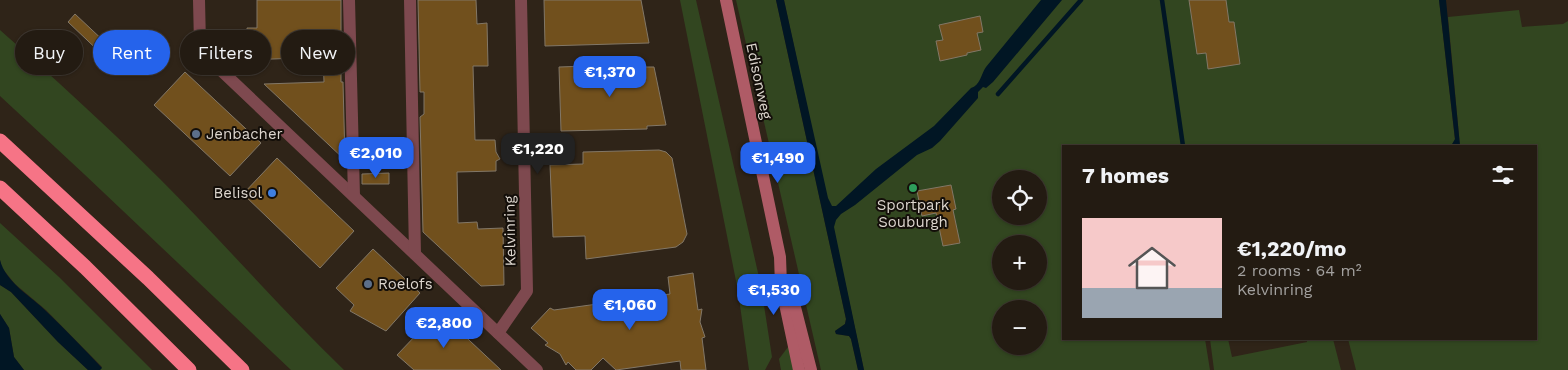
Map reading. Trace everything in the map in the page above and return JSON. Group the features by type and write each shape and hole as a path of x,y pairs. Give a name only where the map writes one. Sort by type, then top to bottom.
{"highway":[{"path":"0,140 142,272 242,370"},
{"path":"0,188 189,370"}],"street":[{"path":"199,0 200,44 209,59 537,370"},
{"path":"349,0 354,196"},
{"path":"410,0 415,254"},
{"name":"Kelvinring","path":"498,333 527,291 521,0"},
{"name":"Edisonweg","path":"726,0 780,257 789,282 811,370"},
{"name":"Edisonweg","path":"780,257 781,285 800,370"}],"green space":[{"path":"680,0 696,0 761,286 772,357 765,370 749,370 738,291"},
{"path":"736,0 776,0 846,319 845,324 835,331 836,334 849,336 851,339 858,370 821,370"},
{"name":"Sportpark Souburgh","path":"784,0 1439,0 1455,140 1452,145 1062,145 1062,340 1205,340 1210,370 864,370"},
{"path":"1519,10 1522,27 1563,24 1568,21 1568,370 1356,370 1348,340 1537,340 1537,145 1460,145 1448,17"},
{"path":"0,30 15,44 15,75 50,75 159,178 344,370 291,370 0,96"},
{"path":"0,223 59,277 152,370 100,370 102,367 46,310 15,284 2,268 0,260"},
{"path":"0,285 11,292 58,342 88,370 24,370 14,357 9,328 0,314"},
{"path":"1210,340 1228,340 1232,357 1307,342 1307,340 1333,340 1341,370 1214,370"},
{"path":"791,346 797,370 781,370 779,359 788,347"}],"water":[{"path":"776,0 784,0 828,198 832,206 836,206 876,169 934,126 976,85 986,67 1041,0 1062,0 993,82 978,92 978,98 940,141 932,148 917,155 841,214 836,220 834,227 864,370 858,370 849,336 836,334 835,331 845,324 846,319"},
{"path":"1439,0 1446,0 1460,145 1452,145 1455,139"},
{"path":"0,260 13,282 68,333 102,368 100,370 88,370 58,342 11,292 0,285"},
{"path":"0,314 9,328 14,357 24,370 0,370"}],"building":[{"path":"257,0 341,0 341,30 281,30 281,59 271,59 271,30 247,30 247,28 257,28"},
{"path":"418,0 476,0 477,24 487,23 488,66 473,66 475,140 495,140 496,152 500,159 496,161 496,171 457,172 458,223 477,222 478,229 503,228 504,285 481,286 423,232 420,117 424,114 424,92 420,92"},
{"path":"544,0 641,0 649,43 545,46"},
{"path":"1189,0 1226,0 1229,22 1234,22 1240,64 1208,69 1206,53 1197,54"},
{"path":"75,14 93,31 93,46 83,36 83,30 76,30 68,22"},
{"path":"980,16 983,32 977,33 981,50 940,61 936,41 943,40 939,25"},
{"path":"645,64 645,67 654,67 666,125 647,126 647,129 561,131 559,67"},
{"path":"182,75 188,75 261,143 230,176 154,105"},
{"path":"324,75 341,75 341,82 343,82 345,160 264,84 324,82"},
{"path":"659,150 666,152 672,158 687,234 683,242 676,247 586,259 585,236 553,237 550,165 583,164 583,152"},
{"path":"277,158 354,231 320,268 243,194"},
{"path":"389,173 389,184 362,184 362,174"},
{"path":"951,185 956,209 953,210 960,243 943,246 936,213 922,216 917,191"},
{"path":"373,249 420,293 386,331 350,311 354,305 336,288"},
{"path":"693,273 698,310 702,309 700,322 705,337 702,338 706,370 681,370 680,361 616,370 603,358 591,370 576,370 568,362 566,365 560,354 545,345 548,343 531,328 550,308 554,310 670,294 668,277"},
{"path":"439,311 501,370 414,370 397,355"}],"waterway":[{"path":"998,94 1081,0"},
{"path":"1162,0 1183,145"}],"place":[{"name":"Jenbacher","path":"196,134"},
{"name":"Sportpark Souburgh","path":"913,188"},
{"name":"Belisol","path":"272,193"},
{"name":"Roelofs","path":"368,284"}]}
